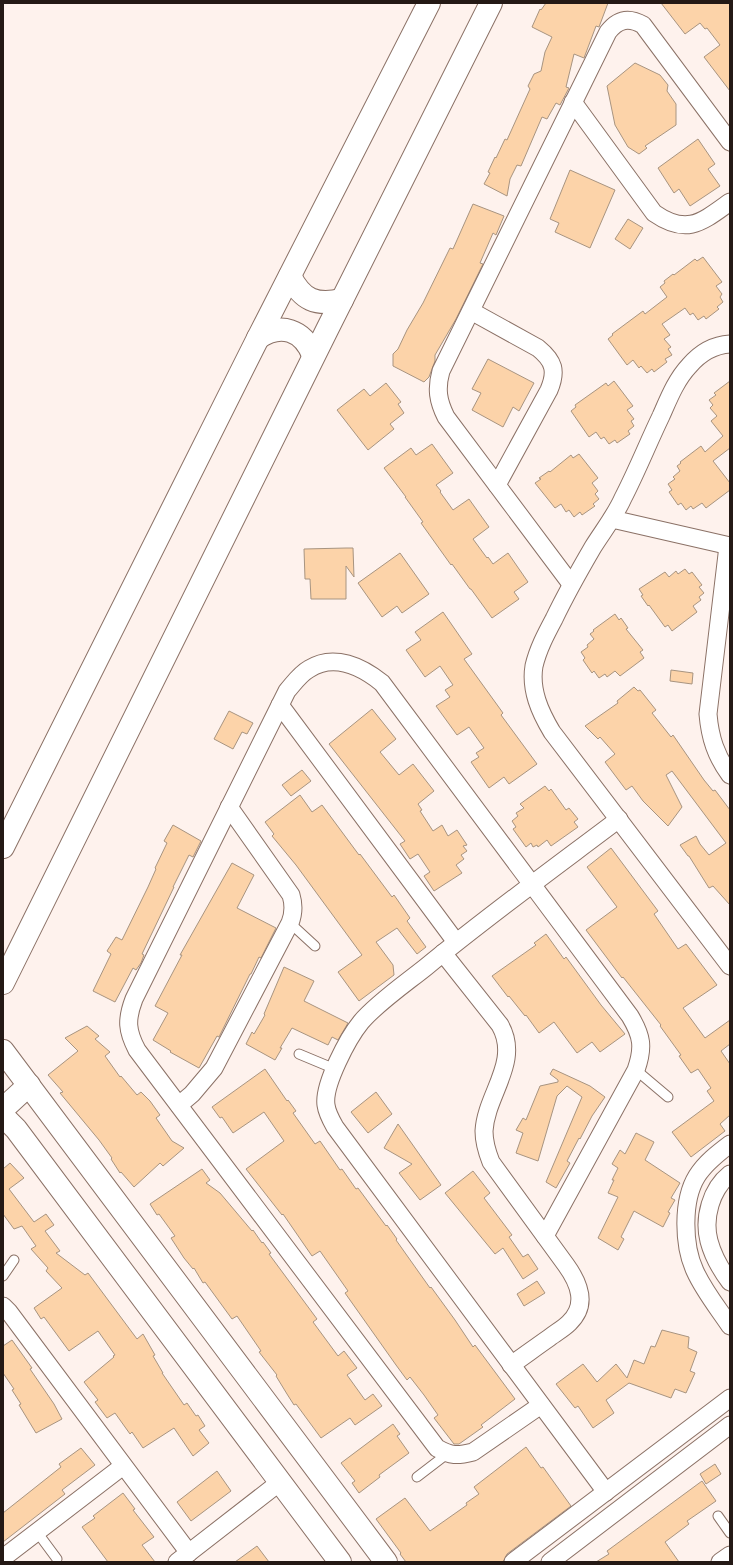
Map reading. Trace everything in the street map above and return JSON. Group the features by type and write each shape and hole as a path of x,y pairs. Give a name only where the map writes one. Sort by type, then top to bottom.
{"street":[{"path":"3,847 258,338 429,3"},
{"path":"3,983 86,812 313,356 491,3"},
{"path":"571,584 446,417 440,406 437,394 441,371 573,102 608,32 613,25 628,19 643,25 730,142"},
{"path":"573,102 654,213 665,220 678,224 691,224 704,220 730,202"},
{"path":"290,276 296,288 305,296 317,302 329,303 342,300"},
{"path":"471,311 538,348 547,356 553,367 554,379 549,390 497,485"},
{"path":"258,338 273,330 290,331 305,340 313,356"},
{"path":"730,344 719,344 706,350 689,365 676,382 624,497 571,584 538,652 534,674 537,702 543,718 552,732 730,966"},
{"path":"612,519 729,546 708,714 709,730 713,745 719,759 730,775"},
{"path":"541,1404 473,1452 460,1455 447,1454 437,1448 137,1050 131,1038 128,1026 129,1012 134,999 287,691 297,678 310,668 324,663 340,662 355,665 369,672 382,683 638,1028 641,1042 641,1056 636,1070 545,1236"},
{"path":"280,705 456,942"},
{"path":"179,1105 192,1094 214,1068 290,923 293,914 294,904 291,895 229,807"},
{"path":"606,1492 335,1127 329,1116 326,1104 326,1092 350,1038 365,1018 456,942 619,819"},
{"path":"443,953 500,1025 505,1033 508,1044 508,1056 485,1121 485,1144 491,1162 574,1276 579,1287 580,1300 576,1313 569,1323 511,1365"},
{"path":"3,1051 386,1562"},
{"path":"3,1109 29,1085"},
{"path":"3,1116 16,1129 340,1562"},
{"path":"730,1144 708,1162 698,1175 690,1196 686,1228 687,1243 695,1271 730,1326"},
{"path":"730,1174 714,1192 709,1208 707,1226 709,1241 720,1267 730,1282"},
{"path":"3,1306 123,1466 183,1557 280,1482"},
{"path":"513,1562 730,1398"},
{"path":"550,1562 730,1425"},
{"path":"3,1558 123,1466"},
{"path":"720,1562 730,1555"}],"lane":[{"path":"290,923 315,946"},
{"path":"299,1054 335,1069"},
{"path":"636,1070 668,1097"},
{"path":"3,1276 14,1260"},
{"path":"417,1477 447,1454"},
{"path":"718,1516 730,1533"},
{"path":"37,1532 57,1559"}],"building":[{"path":"546,3 608,3 599,27 596,26 584,58 574,54 566,87 569,88 560,105 556,103 547,119 542,117 521,166 517,165 510,179 507,196 484,184 490,173 488,172 495,157 496,158 505,139 507,140 530,89 528,86 534,74 541,71 545,52 552,37 532,27 540,9 541,10"},
{"path":"661,3 730,3 730,91 704,57 720,45 707,28 705,29 700,23 685,34"},
{"path":"635,63 660,75 668,85 667,91 676,104 676,125 645,146 647,148 639,154 628,147 615,125 607,86"},
{"path":"698,139 715,164 708,169 720,186 690,206 679,189 674,193 658,168"},
{"path":"570,170 615,190 590,248 555,232 559,223 550,219"},
{"path":"473,204 504,216 496,235 493,233 480,263 483,264 456,319 435,355 435,361 429,377 424,382 393,366 393,354 398,349 423,303 450,248 453,249"},
{"path":"628,219 643,228 630,249 615,239"},
{"path":"703,257 722,282 716,286 722,294 720,297 723,302 717,307 719,309 706,319 704,316 698,320 693,313 690,315 685,308 662,324 670,335 664,339 671,347 668,349 672,355 665,359 667,362 654,372 652,369 647,373 641,366 639,368 633,360 627,365 608,339 613,335 612,334 643,311 645,314 667,297 660,287 665,283 664,281 695,259 697,261"},
{"path":"488,359 534,383 519,411 513,407 503,427 472,410 481,393 472,389"},
{"path":"614,381 633,406 627,410 634,419 631,421 634,426 628,431 630,434 617,443 615,440 609,444 604,437 601,439 596,432 589,437 571,411 576,407 575,405 606,383 608,386"},
{"path":"730,381 730,448 713,461 730,483 730,490 706,508 702,503 693,509 691,506 686,510 681,503 678,505 669,492 672,490 668,484 675,479 673,477 680,471 677,466 681,463 680,462 701,446 705,452 723,436 711,421 717,416 710,408 713,405 709,400 716,395 714,393"},
{"path":"386,383 401,402 398,404 404,413 390,424 394,429 368,450 337,410 364,389 370,396"},
{"path":"432,444 453,473 436,485 441,491 440,492 453,510 469,499 489,527 473,539 493,564 508,553 528,582 514,592 519,599 492,618 452,564 451,565 421,523 423,522 406,497 384,468 411,448 416,455"},
{"path":"579,454 598,478 592,483 598,491 595,494 599,499 593,504 595,506 582,515 580,512 574,517 569,510 566,512 561,504 555,508 535,483 541,479 539,478 549,471 550,472 571,455 573,458"},
{"path":"353,548 354,577 346,566 346,599 311,599 310,579 305,579 304,549"},
{"path":"400,553 429,594 402,613 397,606 382,617 358,583"},
{"path":"685,569 689,574 692,572 702,585 699,587 704,593 699,597 701,600 693,606 697,612 672,631 668,625 665,627 649,605 648,606 641,596 643,595 639,589 665,572 669,577 676,571 678,574"},
{"path":"443,612 472,654 464,659 503,713 501,715 537,764 509,784 504,777 489,788 471,762 479,757 476,753 484,748 469,727 457,735 436,706 450,697 445,690 453,685 440,666 425,677 406,650 421,640 415,632"},
{"path":"615,614 619,620 621,618 628,628 626,629 643,650 640,652 644,658 620,676 615,671 607,677 605,674 599,678 594,671 592,673 583,660 585,658 581,652 588,647 587,645 594,639 590,634 594,631 593,630"},
{"path":"671,670 693,673 692,684 670,681"},
{"path":"634,687 638,691 640,690 656,710 652,713 671,737 673,735 704,780 713,791 715,790 730,810 730,905 713,886 709,888 689,856 680,845 696,836 700,844 709,855 726,843 672,771 666,775 682,807 668,826 643,801 632,786 626,790 605,762 615,754 600,737 598,739 585,726 618,703 617,701"},
{"path":"372,709 396,739 380,752 399,775 413,764 434,791 418,804 422,810 420,811 433,831 442,825 448,836 457,830 467,845 463,846 467,851 461,855 464,859 456,865 462,873 434,891 424,876 430,872 418,854 410,859 400,844 405,841 329,744"},
{"path":"229,711 253,723 247,734 242,732 233,749 214,739"},
{"path":"302,770 311,781 291,796 282,785"},
{"path":"545,786 549,791 551,789 566,810 569,808 578,819 574,822 578,827 551,846 547,840 538,847 537,845 533,847 531,843 526,847 513,829 516,827 512,821 518,816 516,813 524,808 520,804"},
{"path":"300,795 312,812 322,805 392,897 394,895 410,918 407,921 426,947 417,954 397,928 376,942 393,965 394,975 359,1001 338,972 362,955 296,865 272,836 274,834 265,822"},
{"path":"173,825 201,841 193,857 189,855 173,887 142,954 144,955 141,963 136,970 133,968 115,1002 93,991 111,954 107,951 116,937 122,940 156,869 155,868 167,843 164,841"},
{"path":"611,848 658,911 654,914 678,949 686,944 717,985 683,1008 705,1038 730,1020 730,1044 721,1051 730,1064 730,1115 720,1124 725,1131 691,1157 672,1132 714,1101 707,1091 711,1088 698,1069 691,1073 679,1056 681,1055 660,1026 661,1025 623,977 622,978 586,930 617,907 587,867"},
{"path":"232,863 254,875 237,908 276,928 261,958 259,957 250,974 219,1037 217,1036 199,1068 170,1052 171,1051 153,1040 168,1013 155,1006 182,955 180,955"},
{"path":"546,934 564,959 566,957 601,1005 625,1034 600,1052 592,1042 577,1053 554,1022 539,1033 526,1015 525,1016 509,996 508,997 492,976 536,945 534,943"},
{"path":"284,967 314,981 304,1001 348,1023 338,1040 332,1037 328,1045 292,1028 280,1048 282,1048 275,1060 246,1044 252,1032 254,1034 265,1015 264,1014"},
{"path":"87,1026 99,1036 95,1039 110,1052 105,1056 120,1077 121,1076 137,1095 141,1092 150,1101 160,1115 156,1118 172,1141 184,1148 163,1166 160,1163 134,1187 121,1172 120,1173 111,1159 112,1158 99,1140 60,1093 63,1092 48,1075 78,1051 65,1038"},
{"path":"265,1069 287,1101 288,1100 296,1111 293,1113 315,1144 320,1141 340,1170 342,1169 356,1189 358,1188 386,1226 387,1225 397,1239 396,1240 473,1347 475,1345 515,1399 481,1425 483,1427 459,1444 454,1444 434,1418 438,1415 410,1377 407,1380 396,1365 345,1293 348,1291 320,1251 312,1256 283,1214 282,1215 246,1169 284,1141 264,1112 233,1133 222,1117 220,1118 212,1107"},
{"path":"553,1069 590,1086 605,1097 592,1116 580,1139 579,1138 567,1161 570,1163 556,1188 546,1182 582,1097 567,1086 557,1096 538,1161 516,1153 523,1133 516,1130 523,1118 526,1120 540,1086 558,1082 558,1080 550,1074"},
{"path":"376,1092 392,1114 368,1133 351,1112"},
{"path":"398,1124 441,1185 420,1200 399,1173 412,1164 384,1148"},
{"path":"636,1133 654,1142 645,1160 680,1183 671,1198 675,1200 668,1212 670,1213 663,1227 634,1211 621,1237 624,1239 618,1250 598,1238 618,1197 608,1193 618,1168 612,1164 620,1150 625,1154"},
{"path":"10,1163 24,1178 9,1189 34,1222 46,1214 54,1225 45,1231 60,1251 56,1253 85,1275 88,1273 137,1339 143,1334 155,1355 153,1356 162,1373 184,1405 187,1403 196,1416 198,1415 205,1426 199,1430 209,1443 193,1456 174,1428 143,1448 132,1432 130,1434 115,1413 107,1418 95,1402 98,1400 84,1382 115,1355 98,1331 69,1351 44,1317 41,1319 34,1308 62,1288 46,1271 48,1268 31,1249 36,1246 22,1226 14,1229 3,1214 3,1169"},
{"path":"202,1169 210,1180 206,1183 220,1193 271,1253 269,1254 317,1319 313,1322 338,1356 344,1351 357,1368 347,1375 365,1400 373,1394 382,1406 355,1425 350,1418 321,1438 296,1404 294,1405 276,1376 277,1375 259,1352 261,1351 237,1316 232,1319 205,1282 203,1283 194,1268 193,1269 184,1258 171,1238 175,1236 159,1214 157,1215 150,1204"},
{"path":"473,1171 490,1193 484,1198 512,1235 509,1237 523,1257 528,1254 538,1269 523,1279 503,1248 495,1254 445,1193"},
{"path":"537,1281 545,1293 524,1306 517,1294"},
{"path":"662,1330 689,1337 688,1348 697,1352 690,1371 695,1373 686,1393 675,1389 671,1398 629,1383 606,1400 614,1413 593,1428 578,1406 575,1408 556,1384 583,1364 597,1382 616,1364 627,1378 634,1360 644,1364 651,1346 655,1347"},
{"path":"12,1340 32,1368 30,1369 54,1404 62,1419 36,1433 19,1405 21,1404 12,1390 14,1389 3,1373 3,1346"},
{"path":"393,1424 400,1434 397,1436 409,1453 379,1475 380,1477 359,1493 352,1483 355,1481 341,1463"},
{"path":"526,1447 541,1468 543,1467 571,1506 507,1554 503,1562 406,1562 376,1519 405,1498 430,1531 467,1505 466,1503 479,1494 474,1487"},
{"path":"81,1448 95,1465 62,1490 65,1494 3,1542 3,1513 61,1467 59,1464"},
{"path":"715,1464 721,1474 706,1484 700,1474"},
{"path":"217,1471 231,1491 191,1521 177,1502"},
{"path":"702,1481 716,1501 687,1521 689,1524 665,1542 679,1562 596,1562 609,1554 607,1551"},
{"path":"123,1493 135,1509 133,1510 154,1537 142,1545 155,1562 108,1562 82,1527 95,1518 93,1516"},
{"path":"257,1546 269,1562 235,1562"}]}
